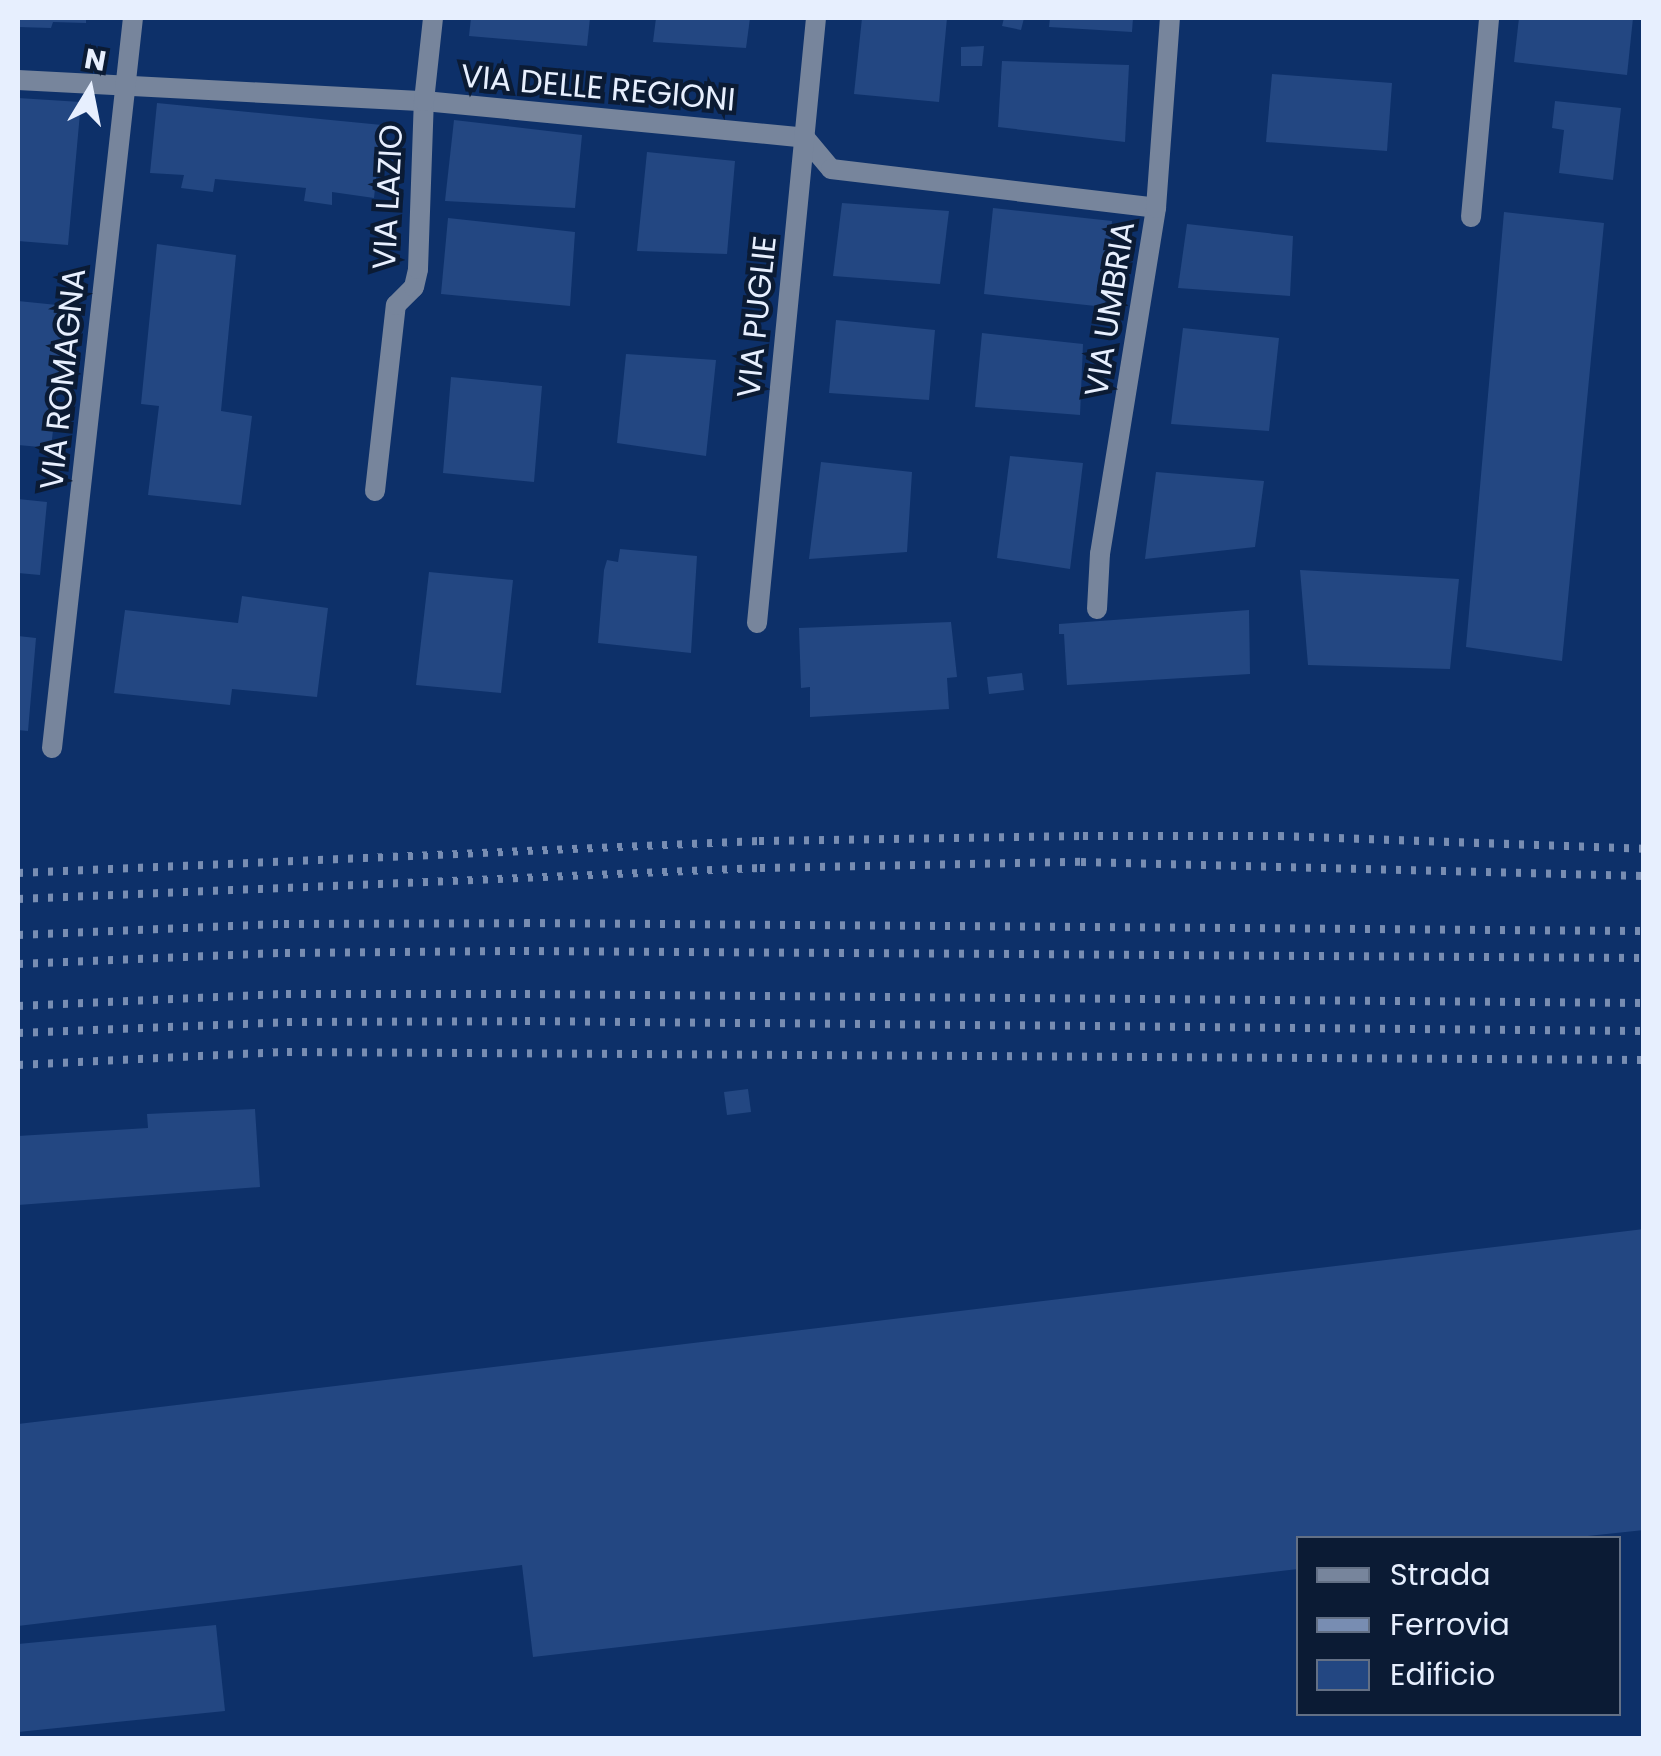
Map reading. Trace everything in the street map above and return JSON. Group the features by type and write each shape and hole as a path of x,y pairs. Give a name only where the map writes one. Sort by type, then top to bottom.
{"street":[{"name":"VIA ROMAGNA","path":"52,748 134,18"},
{"name":"VIA LAZIO","path":"375,491 396,305 414,286 418,269 424,101 433,18"},
{"name":"VIA PUGLIE","path":"757,623 816,18"},
{"name":"VIA UMBRIA","path":"1097,609 1100,554 1156,208 1170,18"},
{"path":"1471,217 1489,18"},
{"name":"VIA DELLE REGIONI","path":"18,80 424,101 805,138"},
{"path":"805,138 831,169 1156,208"}],"building":[{"path":"18,18 86,18 86,23 18,27"},
{"path":"471,18 590,18 587,46 469,36"},
{"path":"656,18 750,18 746,48 653,42"},
{"path":"862,18 947,18 939,102 854,94"},
{"path":"1004,18 1024,18 1021,30 1002,26"},
{"path":"1050,18 1133,18 1132,32 1049,27"},
{"path":"1519,18 1633,18 1627,75 1514,62"},
{"path":"984,46 982,66 961,66 961,47"},
{"path":"1002,61 1129,65 1125,142 998,127"},
{"path":"1272,74 1392,83 1387,151 1266,142"},
{"path":"18,98 81,102 68,245 18,241"},
{"path":"1555,101 1621,108 1613,180 1559,173 1564,130 1552,128"},
{"path":"157,103 382,125 374,198 332,192 332,205 304,201 306,188 215,179 213,192 181,188 184,175 150,173"},
{"path":"454,120 582,135 575,208 445,201"},
{"path":"647,152 735,161 727,254 637,251"},
{"path":"842,203 949,211 940,284 833,276"},
{"path":"993,208 1112,221 1105,307 984,294"},
{"path":"1504,212 1604,223 1562,661 1466,647"},
{"path":"448,218 575,232 570,306 441,294"},
{"path":"1187,224 1293,236 1290,296 1178,288"},
{"path":"157,244 236,255 221,411 252,416 241,505 148,495 159,406 141,404"},
{"path":"18,301 67,306 51,448 18,445"},
{"path":"836,320 935,330 929,400 829,393"},
{"path":"1183,328 1279,338 1269,431 1171,424"},
{"path":"982,333 1083,344 1080,415 975,407"},
{"path":"626,354 716,360 706,456 617,443"},
{"path":"451,377 542,386 534,482 443,473"},
{"path":"1010,456 1083,463 1070,569 997,558"},
{"path":"821,462 912,472 907,552 809,559"},
{"path":"1156,472 1264,481 1255,547 1145,559"},
{"path":"18,499 47,502 40,575 18,573"},
{"path":"620,549 697,556 691,653 598,643 604,570 607,560 618,562"},
{"path":"1300,570 1459,579 1450,669 1308,665"},
{"path":"429,572 513,580 501,693 416,685"},
{"path":"242,596 328,608 317,697 232,689 230,705 114,693 125,610 238,623"},
{"path":"1249,610 1250,674 1067,685 1064,634 1059,634 1059,624"},
{"path":"951,622 957,677 947,678 949,709 810,717 810,687 801,688 799,628"},
{"path":"18,636 36,638 28,731 18,730"},
{"path":"1022,673 1024,690 989,694 987,677"},
{"path":"748,1089 751,1112 727,1115 724,1092"},
{"path":"255,1109 260,1187 18,1205 18,1136 148,1128 147,1114"},
{"path":"1644,1229 1644,1530 1588,1536 1296,1536 1296,1569 533,1657 522,1565 18,1626 18,1424"},
{"path":"216,1625 225,1711 18,1732 18,1644"}],"railway":[{"path":"18,873 759,841 1083,836 1279,836 1644,849"},
{"path":"18,899 760,868 1081,862 1644,876"},
{"path":"18,935 284,924 525,923 1644,931"},
{"path":"18,964 285,953 524,951 1644,958"},
{"path":"18,1006 286,994 1644,1003"},
{"path":"18,1033 287,1022 525,1021 1644,1031"},
{"path":"18,1065 287,1052 1644,1060"}]}
